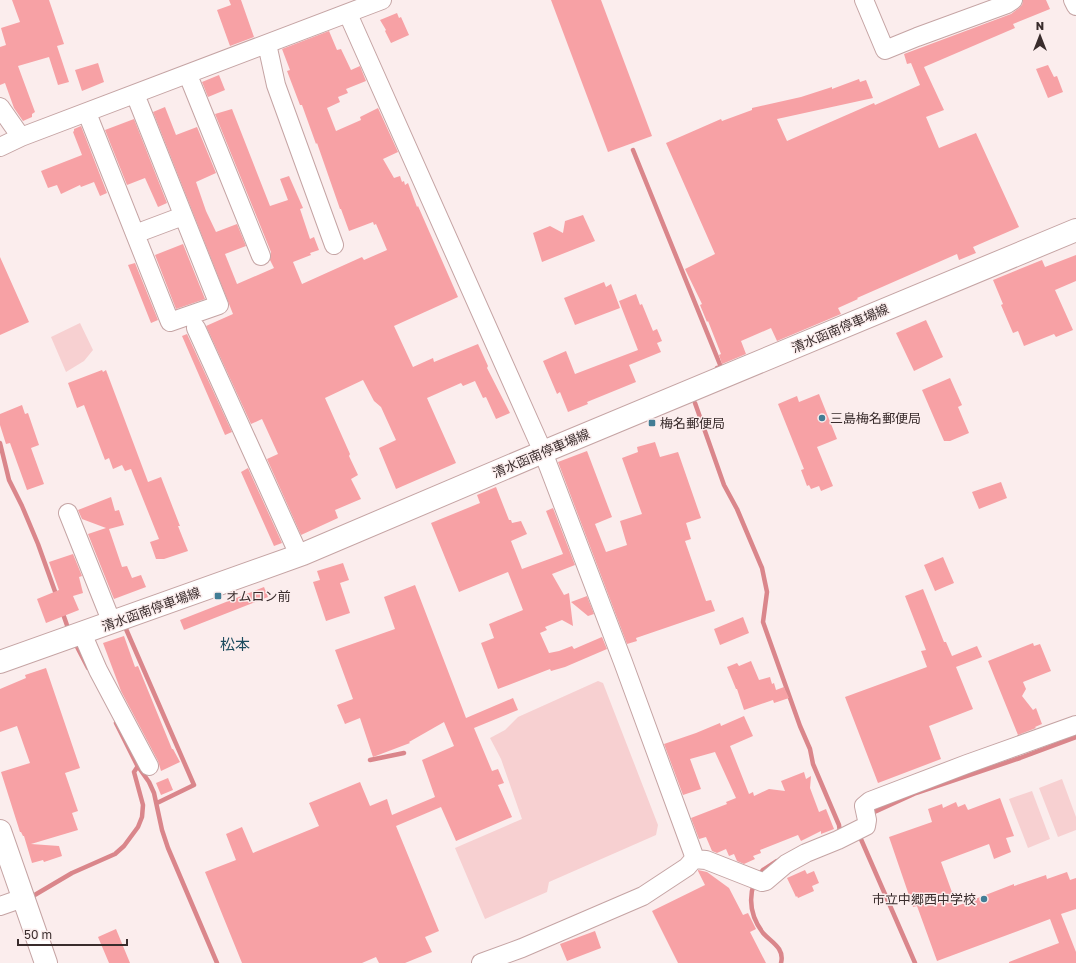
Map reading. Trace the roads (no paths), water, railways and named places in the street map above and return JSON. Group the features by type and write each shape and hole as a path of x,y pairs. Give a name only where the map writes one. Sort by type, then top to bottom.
{"main road":[{"name":"清水函南停車場線","path":"0,662 299,556 543,452 1076,230"},
{"path":"0,831 46,963"}],"street":[{"path":"0,147 21,137 188,75 382,0"},
{"path":"864,0 885,50 1007,4 1013,0"},
{"path":"1073,0 1076,6"},
{"path":"348,14 543,452 623,662 694,859"},
{"path":"267,44 276,85 334,245"},
{"path":"188,75 261,256"},
{"path":"87,113 170,322 218,305 135,94"},
{"path":"0,107 21,137"},
{"path":"135,234 183,216"},
{"path":"196,328 299,556"},
{"path":"68,513 112,623"},
{"path":"82,633 98,670 149,766"},
{"path":"694,859 706,860 754,879 766,881 786,864 806,853 838,840 866,826 864,806 870,801 1076,725"},
{"path":"481,963 522,948 643,896 687,867 694,859"},
{"path":"0,906 23,898"}],"waterway":[{"path":"633,150 721,367 717,368"},
{"path":"695,403 724,485 737,509 762,568 767,592 763,622 800,726 810,749 813,764 839,825 840,833"},
{"path":"0,443 9,480 38,544 57,597"},
{"path":"62,611 69,631"},
{"path":"126,629 194,785 157,803"},
{"path":"74,641 88,668"},
{"path":"116,723 137,765 149,782 154,793 162,830 168,848 217,963"},
{"path":"870,814 916,793 1020,758 1076,737"},
{"path":"370,760 404,753"},
{"path":"33,896 72,873 115,854 124,846 138,827 142,817 143,805 134,772 138,766"},
{"path":"860,837 915,963"},
{"path":"758,876 763,870 777,861"},
{"path":"754,883 751,896 753,915 763,933 779,949 782,958 781,963"}],"place":[{"name":"三島梅名郵便局","path":"822,418"},
{"name":"梅名郵便局","path":"652,423"},
{"name":"オムロン前","path":"218,596"},
{"name":"市立中郷西中学校","path":"984,899"}],"district":[{"name":"松本","path":"235,644"}]}
